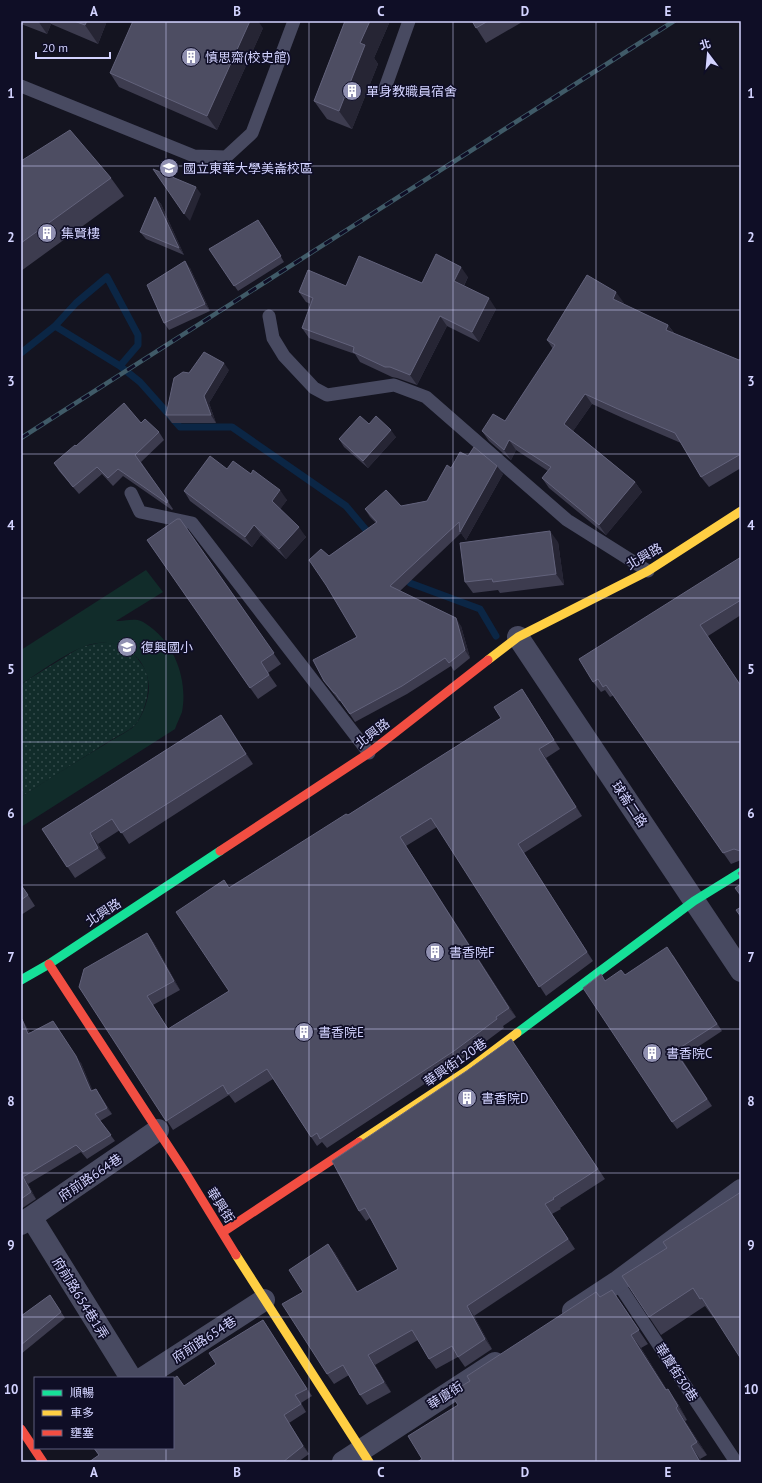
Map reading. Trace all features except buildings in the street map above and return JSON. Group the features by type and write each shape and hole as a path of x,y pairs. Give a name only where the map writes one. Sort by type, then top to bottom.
{"street":[{"name":"北興路","path":"21,980 49,964 368,753 518,637 648,571 741,511"},
{"name":"球崙二路","path":"518,637 741,971"},
{"name":"華興街120巷","path":"223,1232 468,1070 694,901 741,872"},
{"name":"華興街","path":"49,964 158,1130 264,1300 279,1320 365,1456"},
{"name":"府前路664巷","path":"26,1221 158,1130"},
{"path":"558,1321 617,1282 741,1190"},
{"name":"府前路654巷1弄","path":"26,1221 130,1377"},
{"name":"府前路654巷","path":"146,1377 264,1300"},
{"name":"華廈街","path":"343,1462 365,1456 512,1351"},
{"path":"21,1429 34,1448"}],"lane":[{"path":"21,86 194,156 226,157 252,133 294,21"},
{"path":"384,91 409,21"},
{"path":"269,316 273,338 284,356 314,388 327,395 394,385 426,397 567,520 648,571"},
{"path":"131,492 140,512 192,523 368,753"},
{"name":"華廈街30巷","path":"617,1282 736,1462"}],"green space":[{"path":"146,570 163,592 116,621 138,620 143,622 158,634 172,653 178,664 183,688 182,712 175,729 21,827 21,797 134,726 139,720 145,706 149,687 148,677 144,668 133,653 125,648 108,643 98,643 79,649 58,660 21,684 21,650"},
{"path":"98,643 113,643 124,647 133,654 143,666 148,679 148,687 146,703 140,718 134,726 128,730 21,797 21,684 81,647"}],"waterway":[{"path":"55,326 76,303 107,277 138,335 138,345 120,366"},
{"path":"21,353 55,326 120,366 140,382 180,427 232,427 346,506 372,537"},
{"path":"404,576 410,583 480,609 496,636"}],"railway":[{"path":"21,438 674,21"}],"traffic: fast":[{"path":"21,980 49,964 220,851"},
{"path":"517,1033 694,901 741,872"}],"traffic: slow":[{"path":"488,660 518,637 648,571 741,511"},
{"path":"359,1142 468,1070 517,1033"},
{"path":"236,1255 369,1462"}],"traffic: jam":[{"path":"220,851 369,753 488,660"},
{"path":"49,964 185,1172 236,1255"},
{"path":"223,1232 359,1142"},
{"path":"21,1429 34,1448"},
{"path":"34,1449 43,1462"}],"place":[{"name":"慎思齋(校史館)","path":"191,57"},
{"name":"單身教職員宿舍","path":"352,91"},
{"name":"國立東華大學美崙校區","path":"169,168"},
{"name":"集賢樓","path":"47,233"},
{"name":"復興國小","path":"127,647"},
{"name":"書香院F","path":"435,952"},
{"name":"書香院E","path":"304,1032"},
{"name":"書香院C","path":"652,1053"},
{"name":"書香院D","path":"467,1098"}]}
